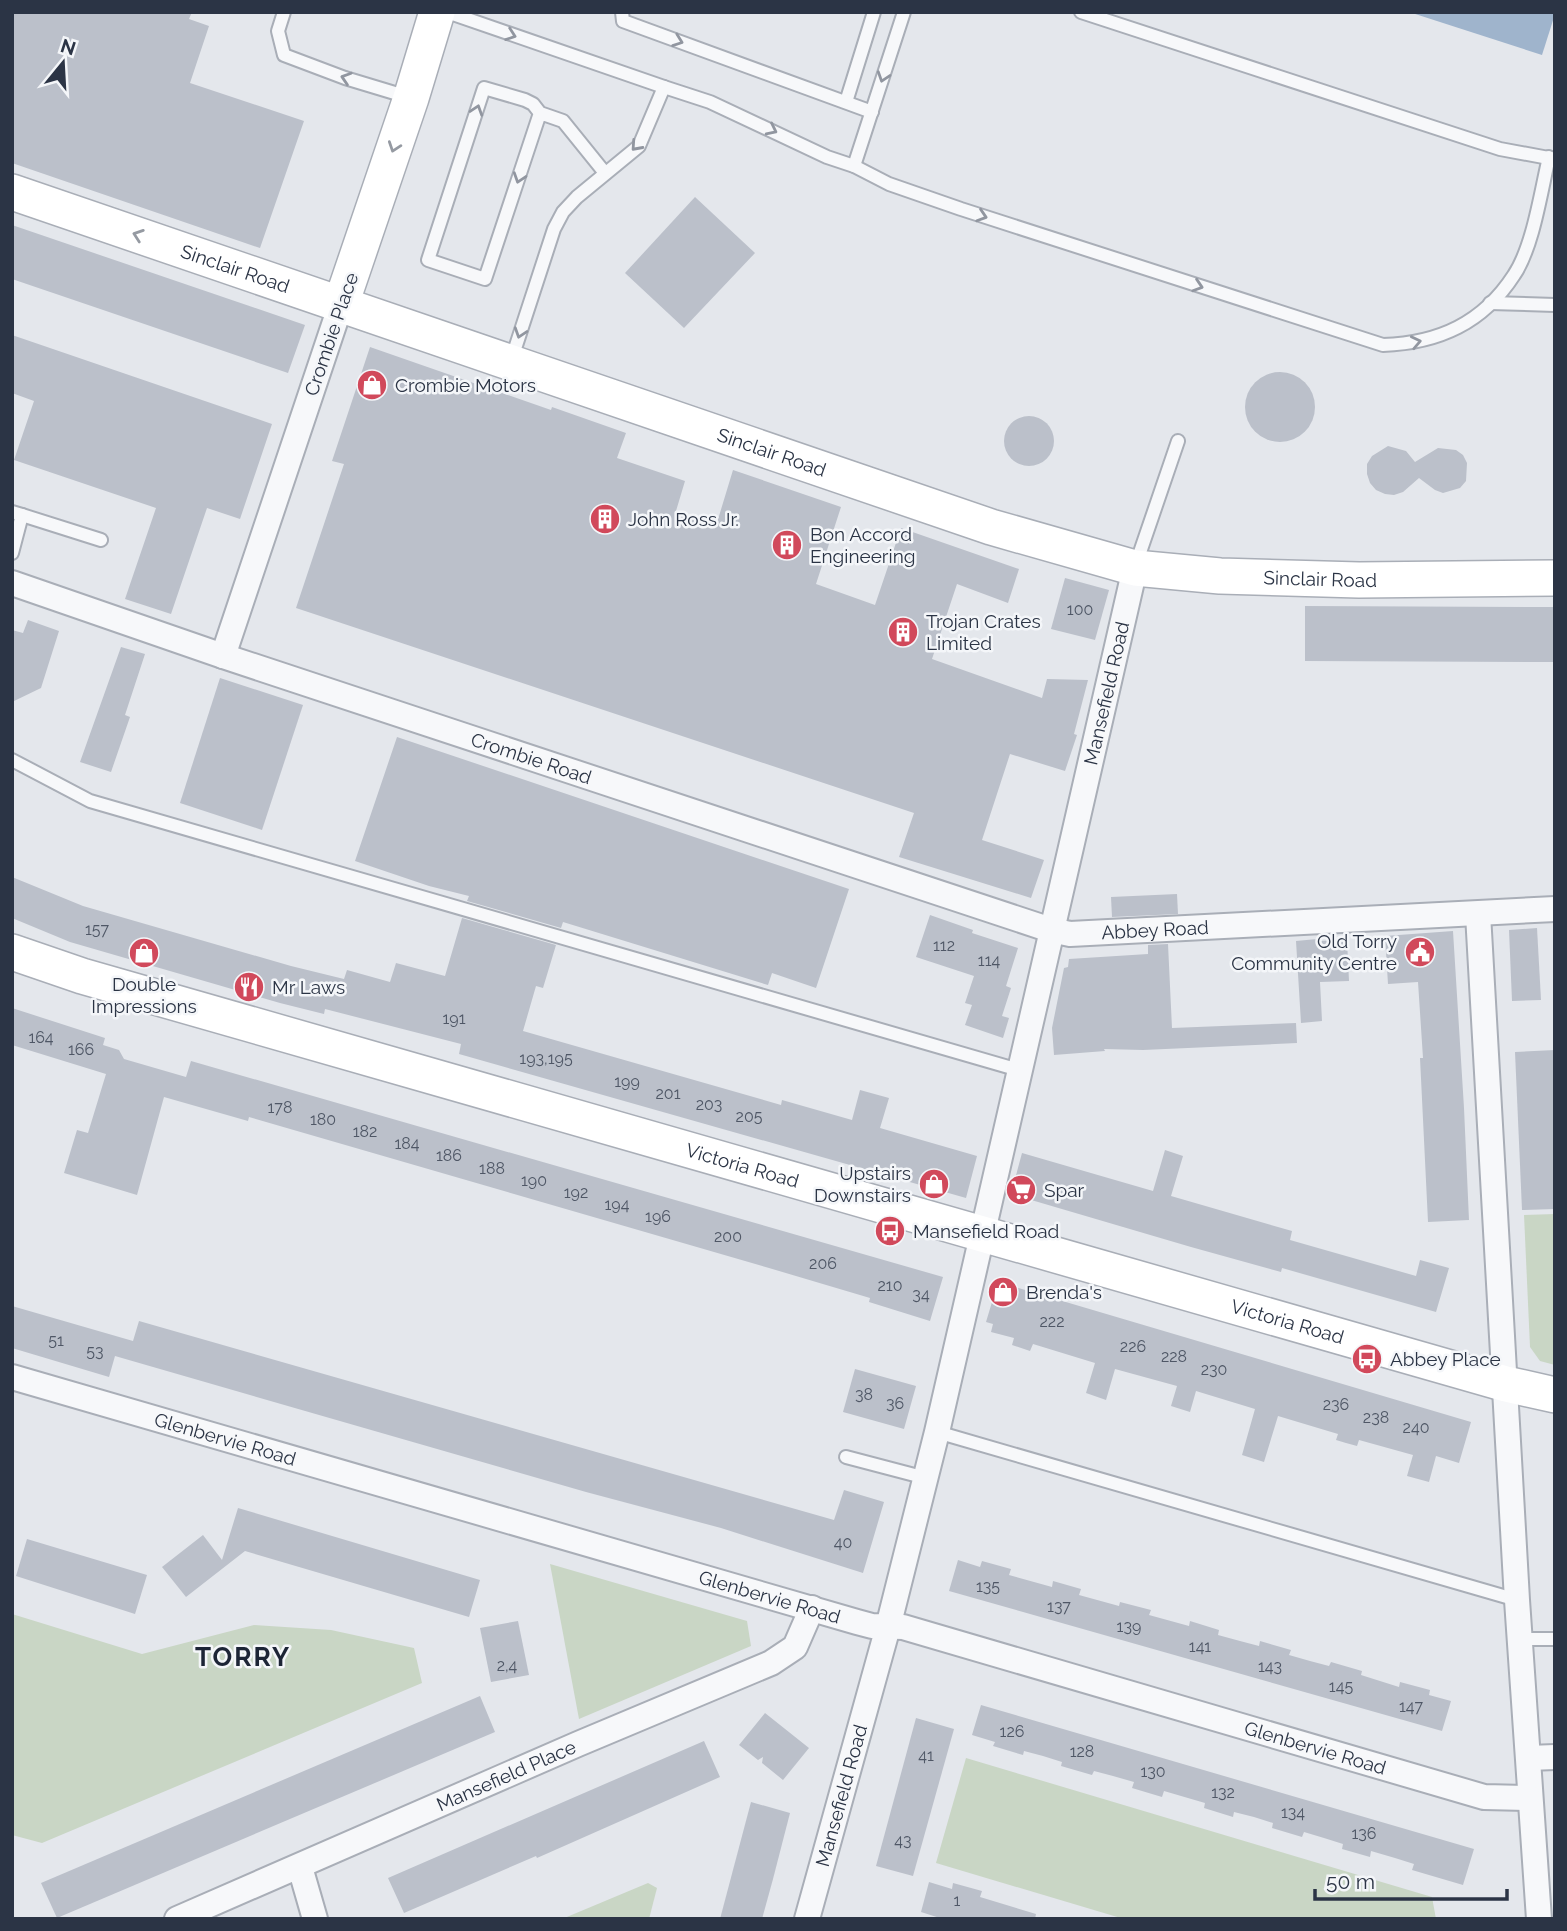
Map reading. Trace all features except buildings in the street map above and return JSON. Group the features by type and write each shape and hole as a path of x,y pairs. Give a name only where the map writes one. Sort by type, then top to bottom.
{"street":[{"name":"Crombie Place","path":"223,656 411,98 437,12"},
{"name":"Sinclair Road","path":"12,192 991,527 1135,568 1220,576 1359,580 1555,578"},
{"name":"Mansefield Road","path":"807,1919 888,1628 926,1478 1135,568"},
{"name":"Crombie Road","path":"12,583 223,656 1051,930"},
{"name":"Abbey Road","path":"1051,930 1070,934 1555,909"},
{"path":"1478,915 1517,1600 1539,1919"},
{"name":"Victoria Road","path":"12,952 82,975 1506,1384 1555,1395"},
{"name":"Glenbervie Road","path":"12,1377 872,1626 903,1627 1484,1797 1530,1798"},
{"name":"Mansefield Place","path":"177,1919 771,1663 795,1647 812,1608"},
{"path":"1529,1758 1555,1757"},
{"path":"300,1867 315,1919"}],"lane":[{"path":"285,12 278,31 284,55 345,78 411,98"},
{"path":"447,12 710,102 889,184 1383,345 1406,344 1439,337 1468,323 1515,274 1527,247 1552,158 1500,149 1081,12"},
{"path":"622,12 623,21 872,112"},
{"path":"846,102 874,12"},
{"path":"854,166 904,12"},
{"path":"510,363 554,229 563,212 639,146 664,87"},
{"path":"540,113 485,279 428,260 484,88 525,100 533,104 540,113 563,121 605,173"},
{"path":"1490,303 1555,305"},
{"path":"1135,568 1178,441"},
{"path":"12,553 17,514 101,540"},
{"path":"12,760 90,801 1019,1070"},
{"path":"937,1432 1517,1600"},
{"path":"846,1457 926,1478"},
{"path":"1521,1639 1555,1639"}],"green space":[{"path":"1555,1214 1555,1365 1540,1361 1530,1347 1524,1215"},
{"path":"550,1564 747,1621 751,1646 579,1719"},
{"path":"12,1614 142,1654 254,1625 331,1630 414,1648 422,1683 42,1843 12,1835"},
{"path":"966,1758 1432,1897 1436,1919 1124,1919 936,1863"},
{"path":"648,1883 657,1888 649,1919 562,1919"}],"water":[{"path":"1409,12 1555,12 1555,14 1542,55"}],"place":[{"name":"Crombie Motors","path":"372,385"},
{"name":"John Ross Jr.","path":"605,519"},
{"name":"Bon Accord Engineering","path":"787,545"},
{"name":"Trojan Crates Limited","path":"903,632"},
{"name":"Old Torry Community Centre","path":"1420,952"},
{"name":"Double Impressions","path":"144,953"},
{"name":"Mr Laws","path":"249,987"},
{"name":"Upstairs Downstairs","path":"934,1184"},
{"name":"Spar","path":"1021,1190"},
{"name":"Mansefield Road","path":"890,1231"},
{"name":"Brenda's","path":"1003,1292"},
{"name":"Abbey Place","path":"1367,1359"}],"district":[{"name":"TORRY","path":"243,1657"}]}
